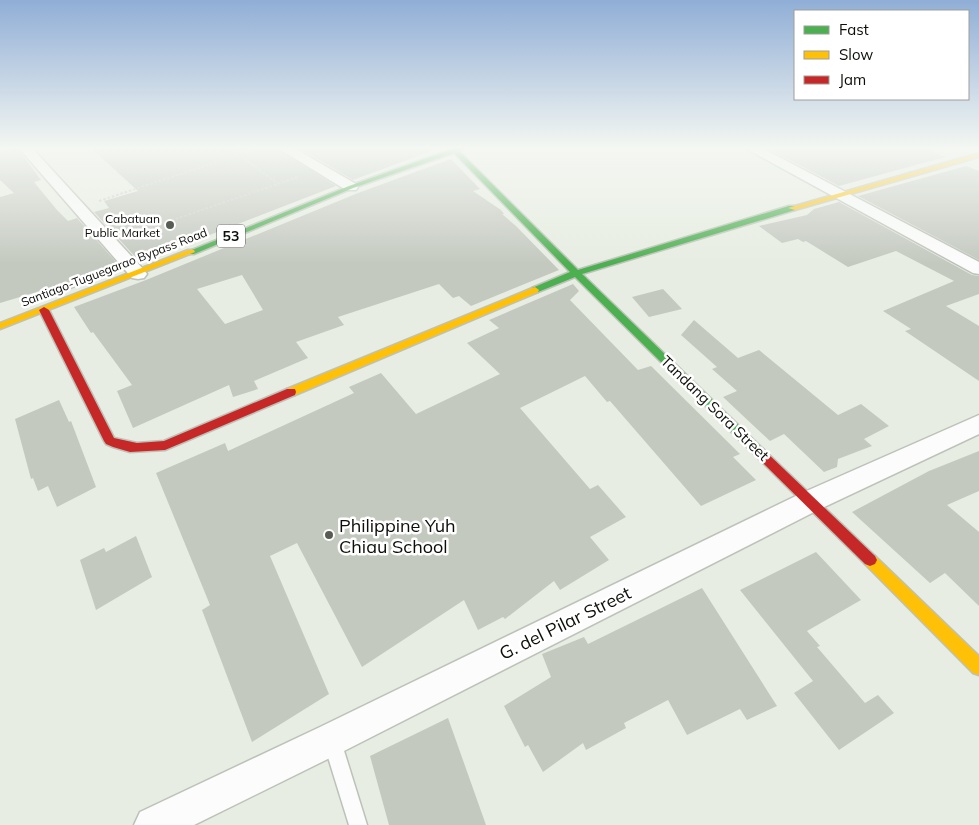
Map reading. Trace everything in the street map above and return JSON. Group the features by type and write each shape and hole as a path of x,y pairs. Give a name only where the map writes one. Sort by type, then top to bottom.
{"main road":[{"name":"Santiago-Tuguegarao Bypass Road","path":"0,326 138,274 355,186"},
{"name":"Tandang Sora Street","path":"493,186 576,273 979,667"},
{"path":"44,310 110,440 122,447 137,450 165,445 576,273 867,186"}],"street":[{"path":"61,186 138,274"},
{"path":"825,186 979,269"},
{"name":"G. del Pilar Street","path":"153,825 332,739 811,501 979,424"}],"lane":[{"path":"332,739 358,825"}],"path":[{"path":"80,207 139,186"},
{"path":"110,242 271,186"}],"building":[{"path":"7,186 38,186 68,221 77,218 122,269 64,292 60,285 0,303 0,197 14,193"},
{"path":"133,186 335,186 140,262 94,212 109,208 104,201 138,191"},
{"path":"376,186 478,186 480,189 473,191 501,210 504,214 502,214 559,270 471,306 459,296 453,298 439,284 338,317 344,325 296,342 308,358 254,381 258,389 233,397 229,385 133,428 117,391 132,385 93,332 91,333 74,307 146,280","holes":["242,275 263,310 225,324 197,289"]},
{"path":"892,186 979,186 979,260 858,196"},
{"path":"839,202 972,275 979,276 979,294 946,306 979,326 979,381 905,331 911,329 883,311 954,281 896,251 848,267 806,241 803,242 798,239 782,243 759,226 807,215 814,209"},
{"name":"Philippine Yuh Chiau School","path":"573,284 579,291 570,300 638,370 651,366 740,454 733,457 756,480 701,506 610,401 607,402 585,376 520,408 590,489 598,485 626,517 590,537 609,560 560,590 554,581 505,619 503,617 478,630 464,600 362,667 297,543 270,556 329,694 252,742 202,610 210,605 156,473 225,443 228,451 354,393 349,387 381,373 416,414 500,374 467,343 499,328 489,320"},
{"path":"663,289 682,309 649,317 632,297"},
{"path":"694,320 738,358 759,350 838,415 861,404 889,426 864,439 872,446 838,459 837,467 824,472 784,434 770,441 723,397 737,391 712,369 717,367 681,335"},
{"path":"59,400 69,422 71,421 96,487 57,507 48,486 38,491 33,478 31,479 15,419"},
{"path":"979,451 979,491 947,505 979,532 979,606 945,573 930,583 852,512 929,471"},
{"path":"136,536 152,577 96,610 80,560 104,548 106,552"},
{"path":"816,552 861,600 807,631 820,646 817,647 865,703 878,695 894,713 839,750 794,693 813,681 740,590"},
{"path":"702,588 777,706 747,720 740,709 687,735 668,700 624,723 626,728 586,750 583,743 543,772 528,745 525,747 504,706 551,677 542,654 584,637 588,644"},
{"path":"448,718 486,825 389,825 370,756"}],"traffic: fast":[{"path":"191,252 352,186"},
{"path":"490,186 759,452"},
{"path":"535,290 576,273 792,208"}],"traffic: slow":[{"path":"792,208 868,186"},
{"path":"0,326 191,252"},
{"path":"291,392 535,290"},
{"path":"870,560 979,667"}],"traffic: jam":[{"path":"44,310 110,441 117,444 137,448 165,445 291,392"},
{"path":"759,452 870,560"}],"place":[{"name":"Cabatuan Public Market","path":"170,225"},
{"name":"Philippine Yuh Chiau School","path":"329,535"}]}
